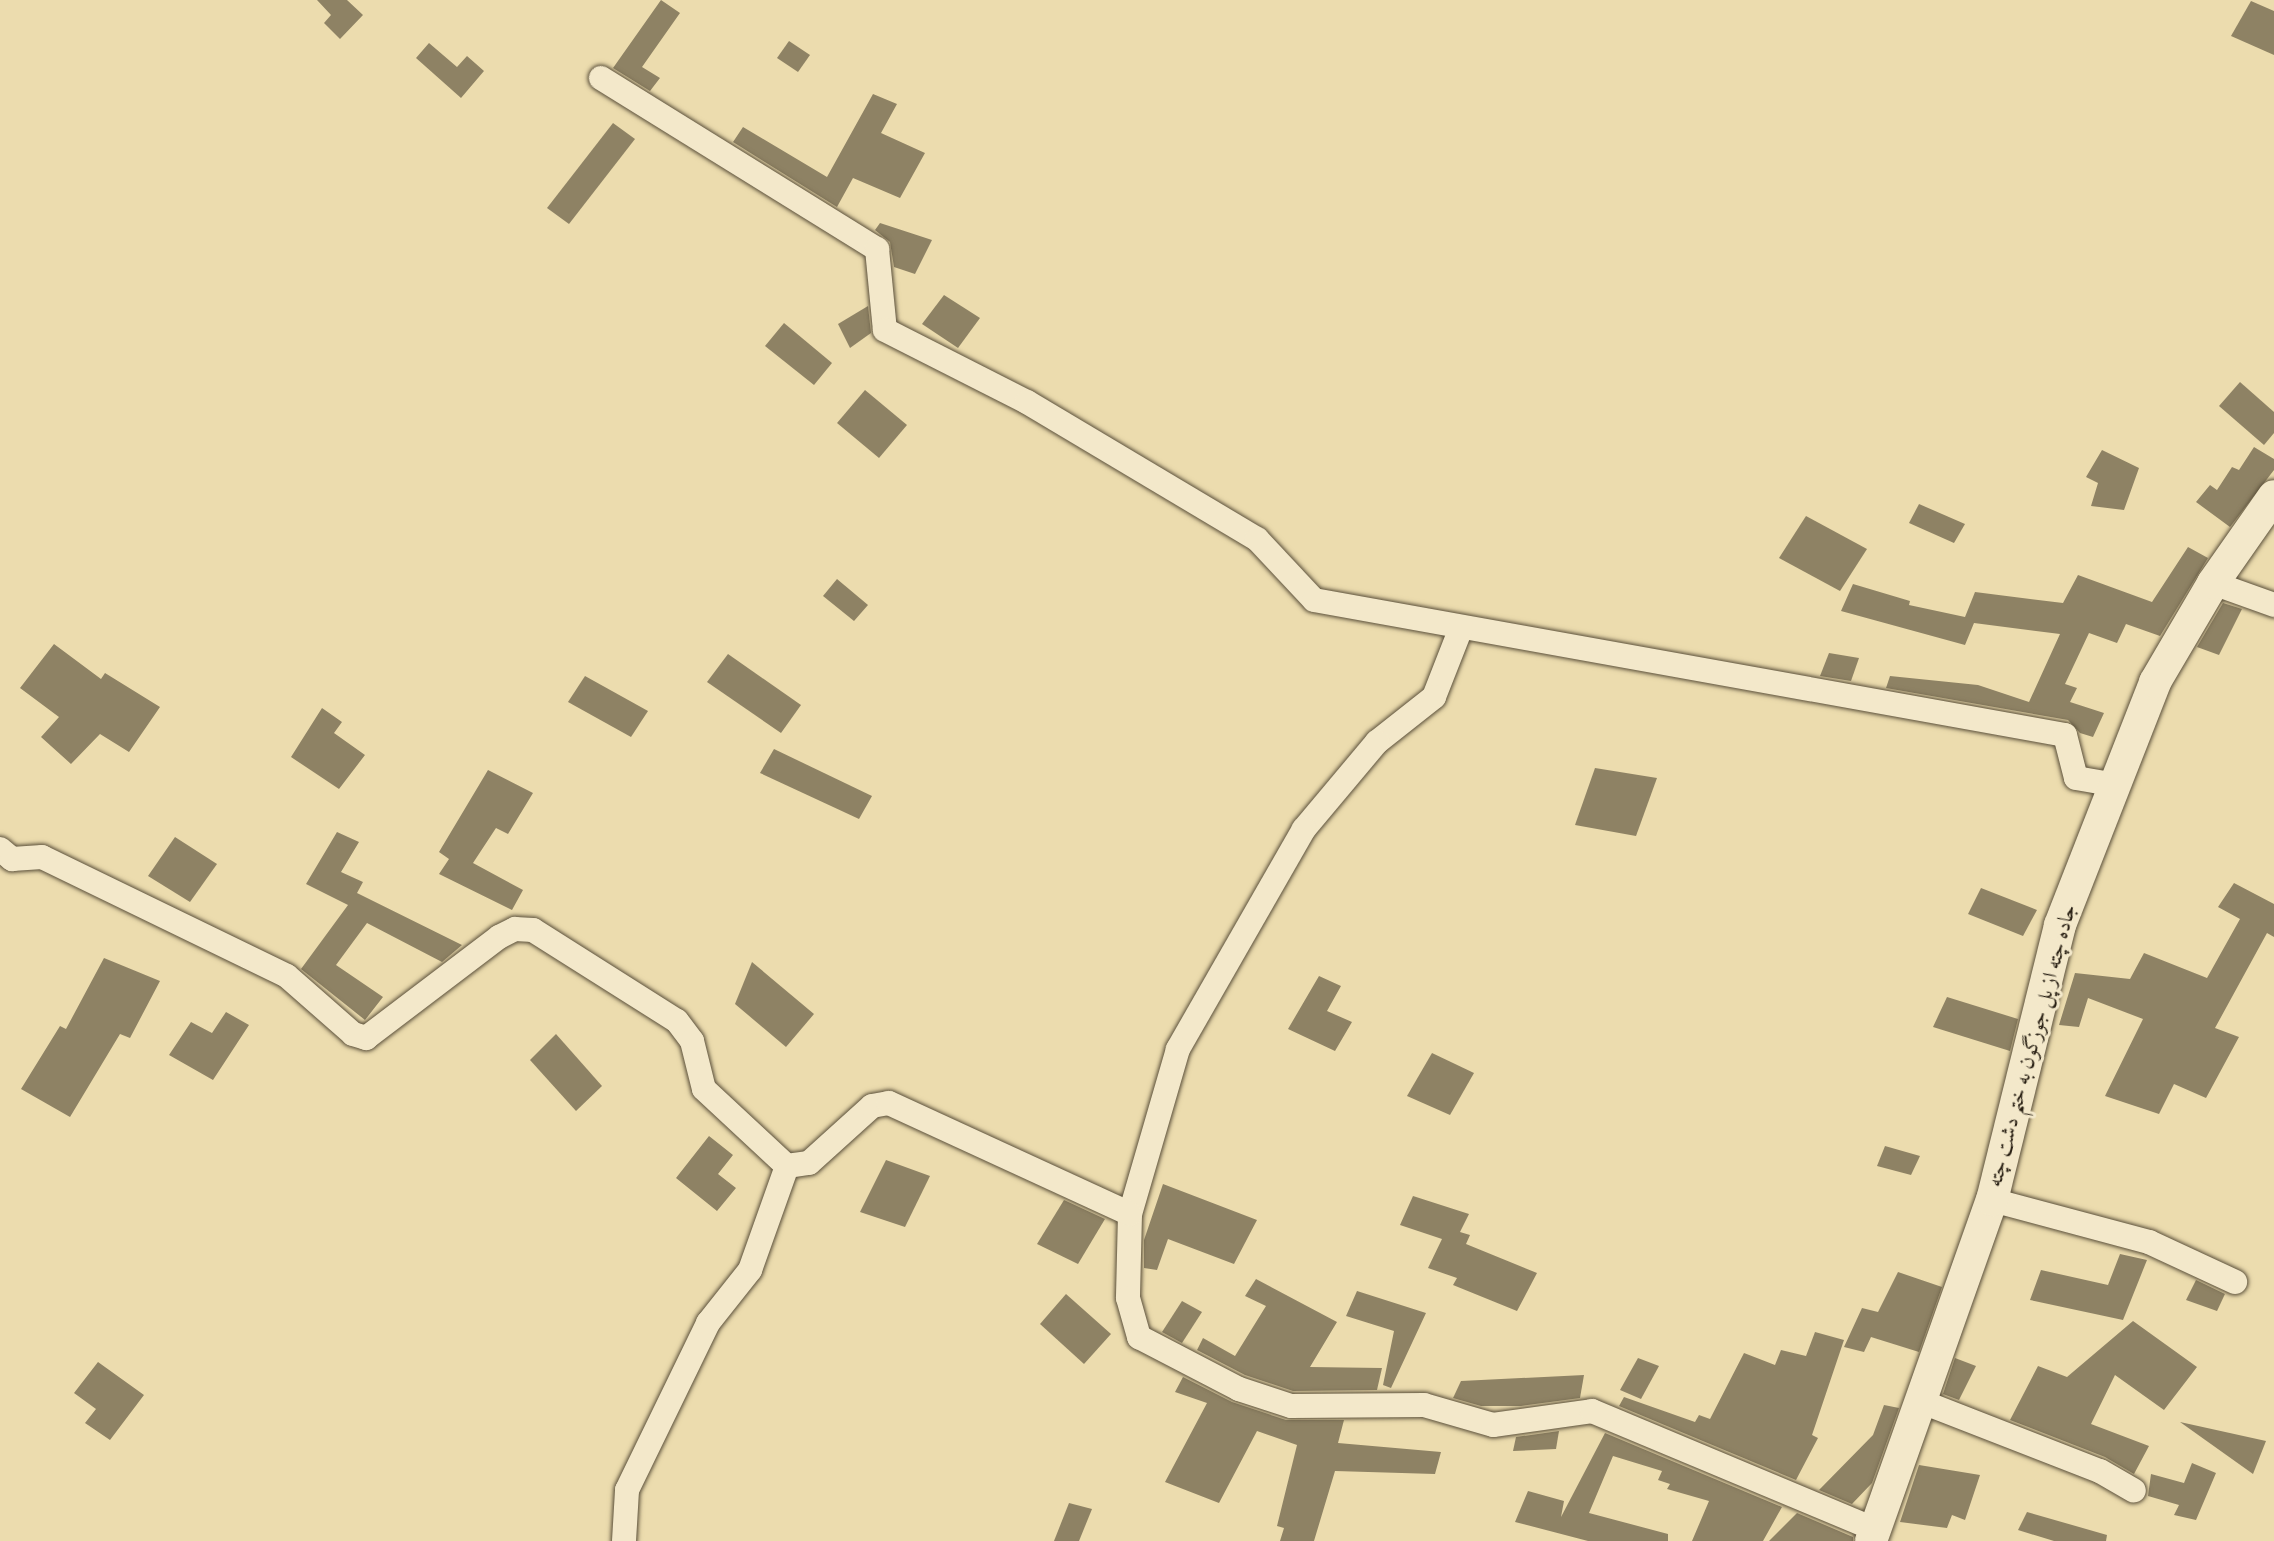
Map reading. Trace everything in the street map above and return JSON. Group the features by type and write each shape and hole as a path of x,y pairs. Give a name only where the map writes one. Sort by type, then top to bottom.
{"street":[{"path":"601,78 877,249 885,330 1027,402 1257,539 1314,600 2065,735 2076,778 2116,785"},
{"name":"جاده چته از پل جوزگون به ختم دشت چته","path":"1873,1535 1992,1200 2060,925 2155,682 2213,583 2274,496"},
{"path":"2213,583 2274,605"},
{"path":"1461,628 1434,697 1377,742 1304,829 1245,926 1178,1049 1130,1214 1128,1298 1139,1337 1240,1389 1291,1406 1423,1405 1493,1425 1592,1411 1873,1535"},
{"path":"0,849 12,859 42,857 287,976 353,1034 366,1038 499,937 515,929 533,930 677,1021 692,1041 704,1089 788,1166"},
{"path":"788,1166 809,1163 872,1107 888,1102 1130,1214"},
{"path":"624,1541 627,1490 708,1323 750,1270 788,1166"},
{"path":"1992,1200 2149,1242 2235,1282"},
{"path":"1920,1401 2099,1471 2134,1491"}],"building":[{"path":"317,0 347,0 363,15 340,39 324,23 331,15"},
{"path":"661,0 680,13 642,67 660,78 650,91 613,68"},
{"path":"2251,1 2274,11 2274,55 2231,36"},
{"path":"789,41 810,55 798,72 777,58"},
{"path":"429,43 457,67 467,56 484,71 461,98 416,58"},
{"path":"873,94 897,104 881,133 925,153 900,198 853,178 837,207 733,142 743,127 827,177"},
{"path":"613,123 635,139 569,224 547,208"},
{"path":"880,223 932,240 915,274 894,267 890,242 875,230"},
{"path":"944,295 980,318 958,348 922,324"},
{"path":"868,306 871,333 850,348 838,324"},
{"path":"784,323 832,363 814,385 765,346"},
{"path":"2240,382 2274,412 2274,433 2264,445 2219,406"},
{"path":"865,390 907,425 879,458 837,423"},
{"path":"2254,447 2274,459 2274,470 2230,527 2196,502 2210,485 2217,490 2232,467 2239,470"},
{"path":"2102,450 2139,468 2124,510 2091,506 2098,483 2086,477"},
{"path":"1919,504 1965,524 1954,543 1909,523"},
{"path":"1806,516 1867,549 1840,591 1779,558"},
{"path":"2188,547 2208,558 2160,636 2126,624 2117,643 2089,633 2065,684 2077,688 2070,702 2104,713 2093,737 2080,733 2068,720 1886,688 1890,676 1978,685 2029,702 2060,634 1974,623 1965,645 1841,611 1853,584 1910,601 1909,605 1965,617 1975,592 2063,603 2078,575 2152,602"},
{"path":"837,579 868,605 854,621 823,596"},
{"path":"2223,603 2242,609 2219,655 2197,647"},
{"path":"54,644 101,679 105,673 160,707 129,752 100,734 71,764 41,737 59,717 20,688"},
{"path":"1829,653 1859,658 1851,681 1820,676"},
{"path":"728,654 801,705 781,733 707,682"},
{"path":"585,676 648,711 631,737 568,702"},
{"path":"322,708 342,722 334,733 365,755 339,789 291,757"},
{"path":"774,749 872,796 859,819 760,773"},
{"path":"1595,768 1657,778 1636,836 1575,825"},
{"path":"488,770 533,793 508,834 496,828 473,863 523,890 512,910 439,874 449,859 439,852"},
{"path":"337,832 359,842 341,872 363,882 357,893 462,945 442,962 367,923 336,965 383,997 365,1020 301,969 348,905 306,884"},
{"path":"175,837 217,864 190,902 148,876"},
{"path":"2234,883 2274,904 2274,937 2267,933 2215,1028 2239,1037 2206,1098 2174,1084 2159,1114 2105,1096 2143,1019 2088,998 2079,1027 2059,1025 2075,973 2130,979 2144,953 2207,978 2240,919 2218,907"},
{"path":"1981,888 2037,910 2023,936 1968,914"},
{"path":"104,958 160,981 130,1038 120,1034 70,1117 21,1089 60,1026 66,1029"},
{"path":"752,962 814,1014 786,1047 735,1004"},
{"path":"1319,976 1341,986 1327,1011 1352,1022 1335,1051 1288,1029"},
{"path":"1947,997 2018,1019 2010,1051 1933,1027"},
{"path":"226,1012 249,1025 213,1080 169,1055 191,1022 212,1033"},
{"path":"556,1034 602,1086 576,1111 530,1060"},
{"path":"1432,1053 1474,1073 1450,1115 1407,1096"},
{"path":"709,1136 733,1155 718,1174 736,1188 717,1211 676,1178"},
{"path":"1885,1146 1920,1156 1911,1175 1877,1166"},
{"path":"886,1160 930,1176 905,1227 860,1212"},
{"path":"1163,1184 1257,1220 1234,1264 1168,1239 1157,1270 1144,1268 1144,1240"},
{"path":"1413,1196 1469,1214 1460,1232 1470,1235 1466,1244 1537,1273 1517,1311 1453,1285 1457,1278 1428,1268 1442,1239 1400,1225"},
{"path":"1064,1200 1105,1219 1078,1264 1037,1244"},
{"path":"2120,1254 2147,1260 2123,1320 2030,1300 2041,1270 2108,1285"},
{"path":"1898,1272 1942,1287 1919,1352 1871,1337 1864,1352 1844,1347 1862,1308 1878,1312"},
{"path":"1256,1279 1337,1322 1310,1367 1382,1368 1377,1390 1293,1391 1245,1375 1197,1350 1203,1338 1235,1356 1266,1306 1245,1296"},
{"path":"2196,1280 2225,1294 2217,1311 2186,1300"},
{"path":"1357,1291 1426,1313 1391,1388 1383,1385 1394,1331 1346,1316"},
{"path":"1066,1294 1111,1334 1084,1364 1040,1324"},
{"path":"1182,1301 1202,1312 1182,1343 1162,1332"},
{"path":"2133,1321 2197,1367 2164,1410 2115,1375 2091,1424 2149,1446 2134,1474 2105,1457 2010,1420 2038,1366 2067,1377"},
{"path":"1815,1332 1844,1340 1812,1435 1818,1438 1796,1480 1619,1406 1624,1397 1695,1422 1699,1415 1710,1419 1744,1353 1775,1365 1781,1350 1806,1356"},
{"path":"1638,1358 1659,1366 1641,1399 1620,1390"},
{"path":"1955,1358 1976,1366 1959,1400 1943,1394"},
{"path":"98,1362 144,1395 110,1440 85,1423 96,1409 74,1393"},
{"path":"1584,1375 1580,1398 1521,1406 1481,1406 1453,1398 1461,1381"},
{"path":"1183,1377 1232,1402 1286,1420 1344,1420 1338,1443 1441,1452 1435,1474 1335,1471 1314,1541 1280,1541 1284,1528 1277,1526 1297,1445 1257,1431 1219,1503 1165,1482 1207,1403 1175,1392"},
{"path":"1884,1405 1899,1408 1872,1483 1852,1504 1819,1490 1873,1435"},
{"path":"2180,1422 2266,1441 2253,1474"},
{"path":"1559,1431 1556,1449 1513,1451 1516,1437"},
{"path":"1605,1433 1782,1507 1763,1541 1692,1541 1709,1501 1667,1489 1670,1484 1658,1480 1662,1471 1613,1456 1589,1513 1668,1534 1668,1541 1588,1541 1515,1522 1528,1491 1564,1501 1561,1517"},
{"path":"2192,1463 2216,1473 2196,1520 2174,1515 2179,1505 2148,1496 2151,1474 2184,1483"},
{"path":"1919,1465 1980,1475 1965,1520 1952,1515 1947,1528 1900,1522"},
{"path":"1069,1503 1092,1509 1079,1541 1054,1541"},
{"path":"2027,1512 2107,1535 2106,1541 2054,1541 2018,1530"},
{"path":"1797,1513 1853,1537 1853,1541 1769,1541"}]}
